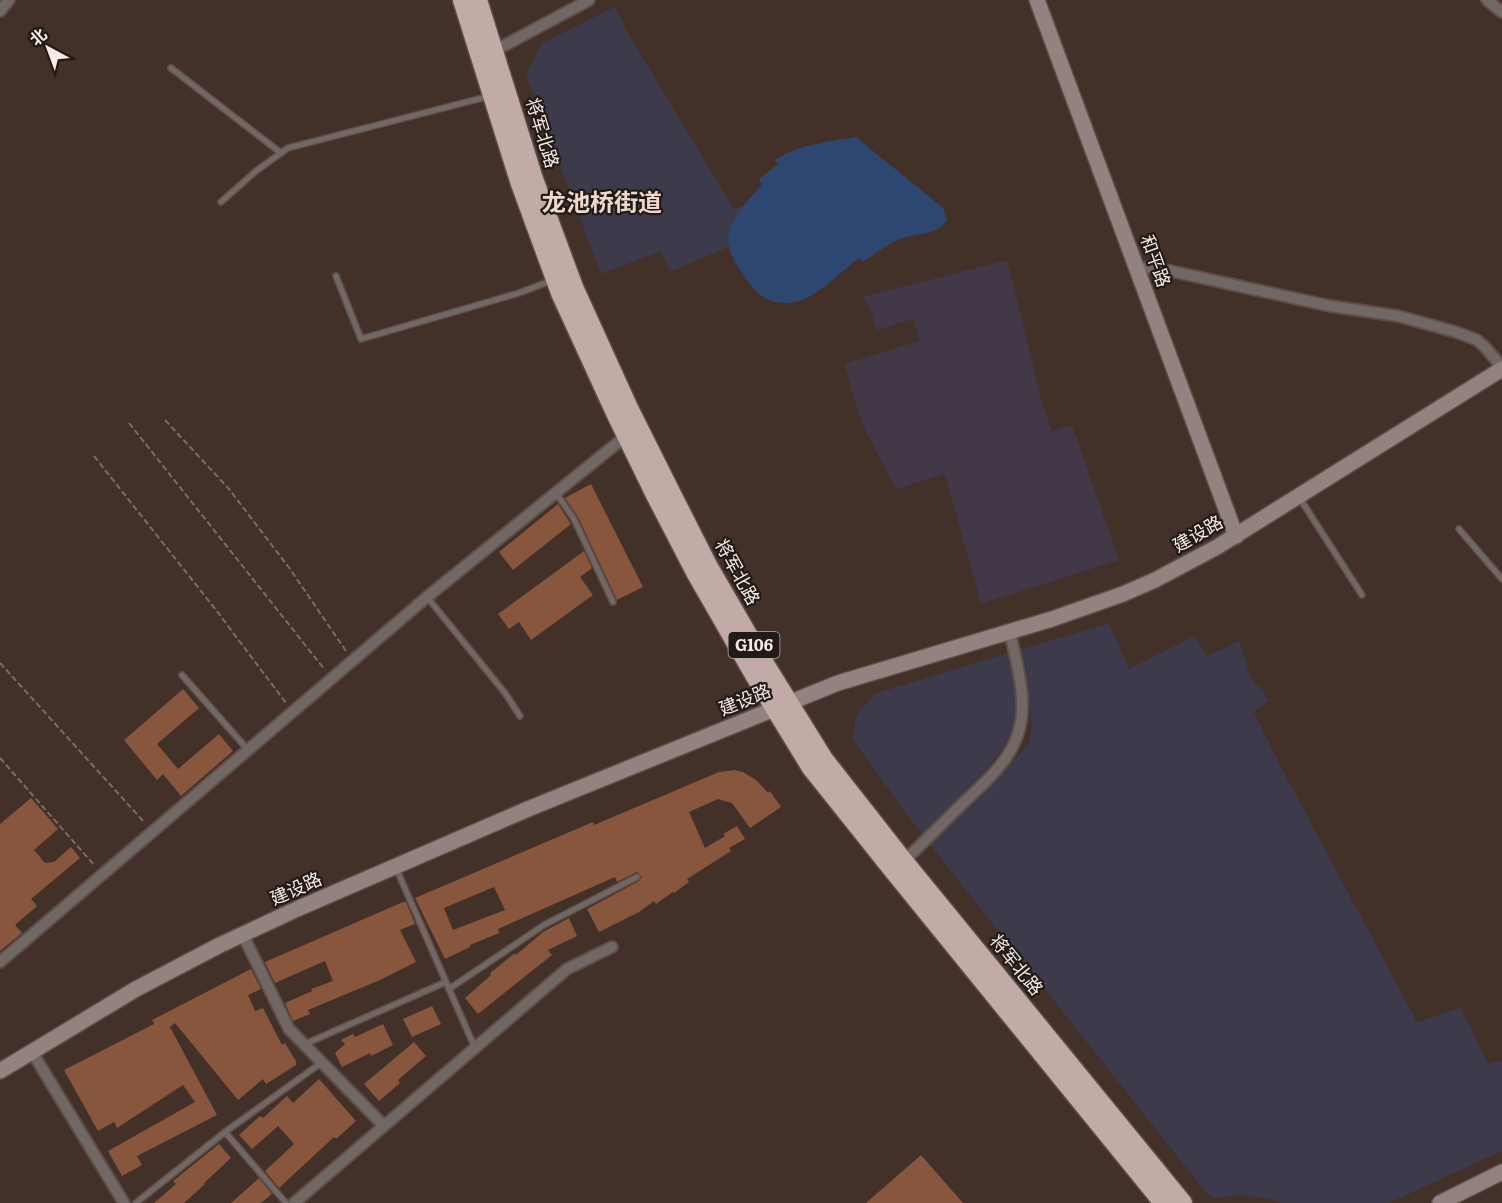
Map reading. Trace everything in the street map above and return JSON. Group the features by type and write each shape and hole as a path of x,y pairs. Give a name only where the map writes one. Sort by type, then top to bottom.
{"highway":[{"name":"将军北路","path":"462,0 519,184 555,279 626,436 696,574 782,706 904,861 1183,1203"},
{"name":"将军北路","path":"478,0 545,210 574,287 659,468 782,706 811,768 1163,1203"}],"street":[{"path":"0,11 9,0"},
{"path":"494,51 589,0"},
{"name":"和平路","path":"1037,0 1236,536"},
{"path":"1487,0 1502,12"},
{"path":"1137,267 1157,268 1330,306 1407,319 1456,332 1477,340 1502,368"},
{"name":"建设路","path":"0,1071 136,989 243,935 539,805 838,683 1010,632 1123,594 1186,564 1236,536 1502,368"},
{"path":"0,962 427,597 626,436"},
{"path":"904,861 995,772 1016,739 1020,726 1022,698 1010,632"},
{"path":"243,935 289,1029 384,1126"},
{"path":"294,1203 567,969 612,947"},
{"path":"32,1052 124,1203"},
{"path":"1440,1203 1502,1172"}],"lane":[{"path":"171,68 281,153"},
{"path":"221,202 256,171 288,148 492,96"},
{"path":"336,276 361,339 519,293 555,279"},
{"path":"556,492 574,519 613,602"},
{"path":"1298,496 1362,595"},
{"path":"1459,529 1502,579"},
{"path":"427,597 505,693 520,716"},
{"path":"183,675 249,751"},
{"path":"395,867 475,1048"},
{"path":"449,989 544,924 637,877"},
{"path":"303,1045 446,982"},
{"path":"136,1203 225,1132 321,1063"},
{"path":"225,1132 286,1203"}],"path":[{"path":"165,420 229,489 290,569 353,661"},
{"path":"129,423 332,679"},
{"path":"94,456 216,610 293,712"},
{"path":"0,663 153,832"},
{"path":"0,758 103,875"}],"shaded area":[{"path":"615,7 630,37 734,209 742,206 728,241 728,247 670,272 661,251 601,274 526,75 542,43"},
{"path":"1007,260 1042,402 1052,431 1072,425 1119,560 981,604 945,474 896,489 862,424 844,364 919,341 913,319 877,330 869,306 862,297"},
{"path":"1109,623 1129,669 1195,636 1207,656 1239,641 1251,678 1269,700 1254,712 1417,1022 1461,1008 1488,1064 1502,1060 1502,1151 1389,1203 1281,1203 1241,1195 1214,1198 1205,1191 928,842 1029,744 1032,724 1019,650"},
{"path":"1008,653 1019,698 1010,736 971,790 922,835 853,740 858,713 874,694"}],"water":[{"path":"856,137 943,208 947,219 933,231 895,241 863,262 859,258 823,288 807,298 787,303 767,299 748,282 731,254 728,239 732,223 745,203 762,185 759,179 778,164 775,160 804,147"}],"building":[{"path":"591,484 643,587 617,600 578,517 565,498"},
{"path":"558,504 571,524 513,570 499,552"},
{"path":"584,551 592,568 580,577 593,595 531,640 519,622 509,629 498,614"},
{"path":"183,689 199,708 157,744 178,769 219,734 233,751 181,796 163,774 157,780 124,740"},
{"path":"735,770 743,772 756,780 768,793 770,791 781,807 750,828 732,803 718,799 689,812 705,848 737,826 745,839 729,848 731,851 687,879 689,882 674,893 656,904 654,901 639,912 599,932 587,909 639,881 642,877 637,872 617,882 615,877 498,929 499,933 445,959 415,898 593,822 594,825 719,772","holes":["494,887 505,910 453,930 444,908"]},
{"path":"31,798 58,829 34,850 45,863 54,862 71,847 80,858 31,899 37,906 15,925 22,933 0,951 0,824"},
{"path":"406,902 415,924 400,930 416,962 380,980 308,1010 310,1014 293,1021 285,1003 312,991 311,989 333,981 325,961 275,983 265,962"},
{"path":"569,918 577,936 548,950 552,955 478,1014 465,998 491,975 490,973 515,953 516,955 543,932"},
{"path":"251,969 261,989 248,995 255,1011 263,1008 282,1045 285,1043 296,1065 266,1084 263,1079 238,1100 175,1023 170,1027 217,1115 137,1156 142,1165 122,1176 108,1151 195,1102 183,1085 117,1128 114,1122 98,1131 64,1070 154,1024 152,1020"},
{"path":"432,1006 441,1024 412,1037 403,1019"},
{"path":"383,1024 393,1045 342,1067 335,1053 345,1044 341,1040 353,1034 355,1037"},
{"path":"414,1042 426,1056 398,1080 400,1083 379,1101 364,1084"},
{"path":"319,1079 356,1121 336,1139 334,1137 279,1188 265,1171 294,1144 278,1126 252,1149 239,1135 260,1116 263,1118 287,1096 293,1103"},
{"path":"219,1144 231,1158 205,1184 184,1203 154,1203 176,1184 173,1181"},
{"path":"921,1155 963,1203 866,1203"},
{"path":"259,1178 272,1194 261,1203 231,1203"}],"district":[{"name":"龙池桥街道","path":"602,203"}]}
